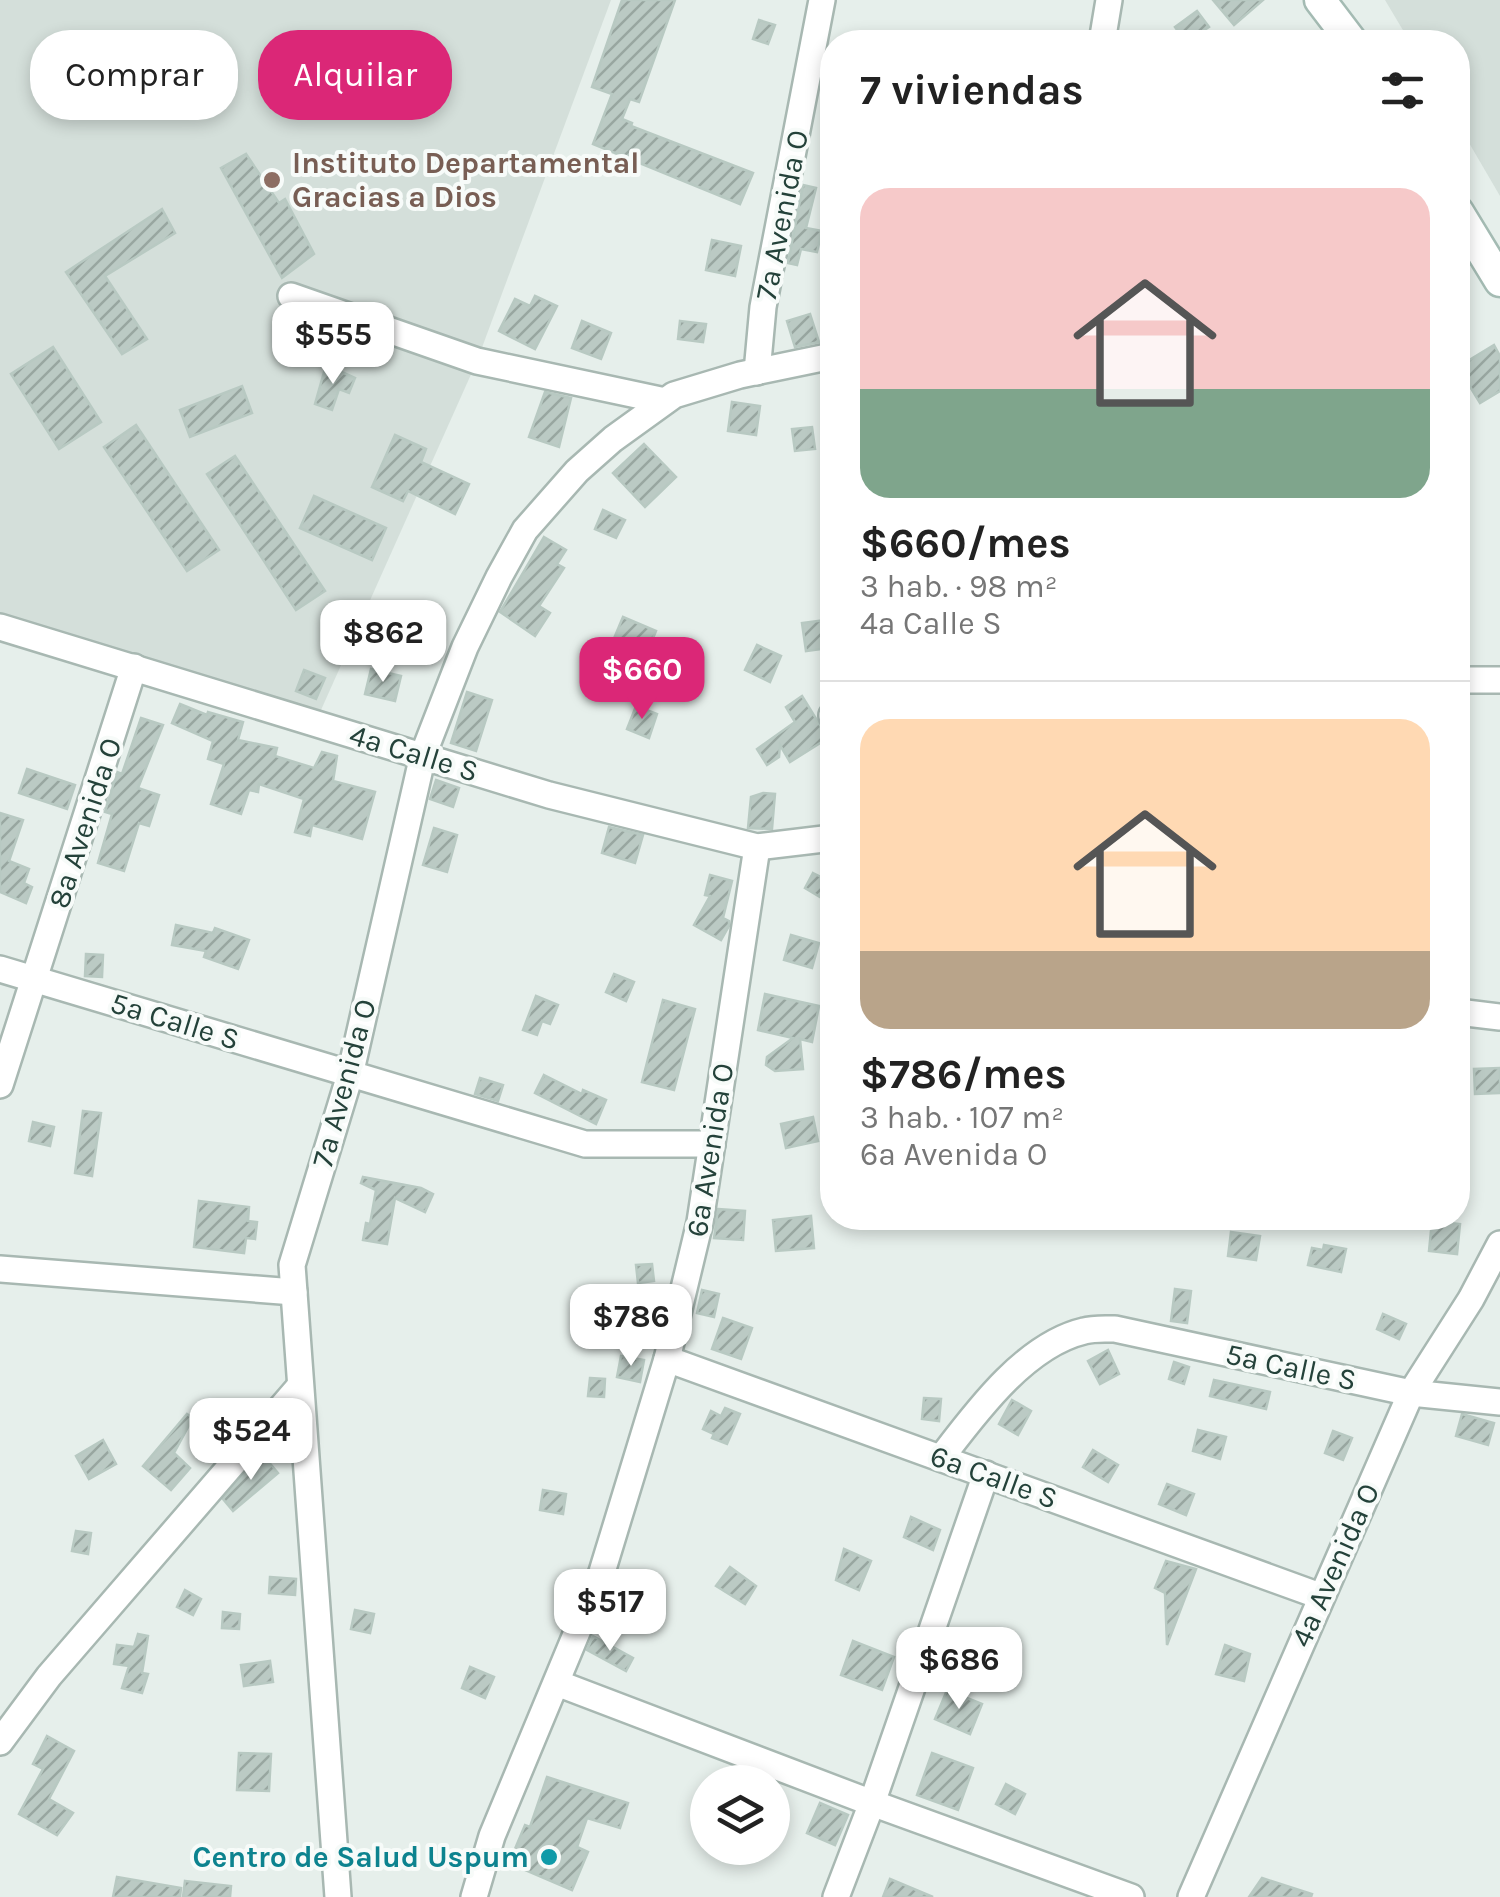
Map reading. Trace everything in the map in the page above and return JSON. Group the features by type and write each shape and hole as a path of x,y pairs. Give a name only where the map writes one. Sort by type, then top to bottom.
{"street":[{"name":"7a Avenida O","path":"756,372 763,308 822,0"},
{"path":"1104,30 1109,0"},
{"path":"1320,0 1343,30"},
{"path":"1470,235 1500,281"},
{"path":"290,296 477,361 665,402"},
{"name":"7a Avenida O","path":"338,1897 292,1265 350,1075 423,755 465,647 525,530 577,470 612,439 674,395 820,359"},
{"name":"4a Calle S","path":"0,627 550,794 758,847 820,839"},
{"name":"8a Avenida O","path":"0,1085 134,667"},
{"path":"1470,680 1500,680"},
{"name":"6a Avenida O","path":"474,1897 492,1836 602,1572 667,1359 700,1222 758,847"},
{"name":"5a Calle S","path":"0,969 584,1144 712,1144"},
{"path":"1470,1014 1500,1018"},
{"name":"4a Avenida O","path":"1191,1897 1412,1392 1471,1299 1500,1244"},
{"path":"0,1269 294,1292"},
{"name":"5a Calle S","path":"941,1458 1003,1381 1036,1354 1083,1331 1116,1329 1412,1392 1500,1402"},
{"name":"6a Calle S","path":"667,1359 1320,1596"},
{"path":"0,1742 48,1676 300,1386"},
{"path":"836,1897 986,1474"},
{"path":"557,1683 872,1804 1131,1897"}],"shaded area":[{"name":"Instituto Departamental Gracias a Dios","path":"0,0 611,0 477,361 321,710 0,625"},
{"path":"1385,0 1500,0 1500,196 1470,145 1470,30 1403,30"}],"building":[{"path":"622,0 675,0 639,102 630,99 622,119 631,126 753,173 740,204 593,144 612,94 592,87"},
{"path":"1213,0 1263,0 1234,25"},
{"path":"1197,11 1209,27 1177,30 1175,27"},
{"path":"759,20 775,25 768,44 753,39"},
{"path":"246,154 279,203 285,199 314,254 282,278 221,168"},
{"path":"803,185 816,188 806,228 820,231 817,252 801,249 797,265 788,263"},
{"path":"162,209 175,233 105,276 147,339 122,354 66,272"},
{"path":"712,240 741,246 735,276 706,270"},
{"path":"535,296 557,306 535,349 499,331 515,299 530,306"},
{"path":"810,314 819,342 795,347 787,321"},
{"path":"582,321 611,333 601,359 572,348"},
{"path":"680,321 706,324 703,342 678,339"},
{"path":"1494,345 1500,356 1500,391 1480,403 1470,387 1470,360"},
{"path":"53,347 101,422 59,449 11,374"},
{"path":"326,365 355,378 349,393 339,389 332,410 315,404"},
{"path":"242,386 252,413 190,437 180,410"},
{"path":"545,392 571,398 559,447 529,437"},
{"path":"732,402 760,406 756,435 728,431"},
{"path":"136,425 219,550 187,571 104,447"},
{"path":"812,427 815,449 795,451 792,429"},
{"path":"395,435 426,449 421,462 469,484 455,514 408,491 403,501 372,487"},
{"path":"644,444 676,477 645,507 613,473"},
{"path":"235,456 325,591 296,610 207,474"},
{"path":"314,496 386,528 372,560 300,528"},
{"path":"603,510 625,520 616,538 595,529"},
{"path":"544,537 566,550 557,564 564,568 539,606 550,613 535,636 500,612"},
{"path":"623,617 656,631 651,643 660,647 652,666 610,648"},
{"path":"820,621 820,649 806,651 802,623"},
{"path":"757,645 781,656 770,682 745,670"},
{"path":"371,669 401,676 395,701 365,694"},
{"path":"304,670 325,678 316,699 296,691"},
{"path":"467,692 492,700 476,751 451,743"},
{"path":"802,696 820,725 820,743 790,762 780,745 779,757 767,765 757,749 795,722 786,707"},
{"path":"180,704 207,715 208,712 243,722 238,740 277,748 275,756 314,768 322,752 337,756 333,781 375,792 362,839 312,825 310,836 295,832 304,799 259,784 258,792 249,790 241,814 211,804 224,764 208,759 213,741 172,723"},
{"path":"636,706 657,714 649,738 627,729"},
{"path":"141,718 163,725 138,788 159,795 149,826 139,823 124,871 98,863 112,814 105,812 117,772 122,774"},
{"path":"27,769 75,785 67,809 19,793"},
{"path":"436,780 459,788 453,807 430,799"},
{"path":"775,794 772,829 748,828 751,797"},
{"path":"0,813 23,820 9,861 29,869 24,883 32,887 26,903 0,892"},
{"path":"609,827 643,835 635,863 602,853"},
{"path":"434,828 457,835 447,872 423,865"},
{"path":"813,873 820,876 820,897 805,888"},
{"path":"710,875 732,881 723,918 729,926 721,940 694,925 710,896 705,895"},
{"path":"176,925 213,933 215,928 249,940 238,969 204,957 206,951 172,945"},
{"path":"791,935 819,943 812,968 784,960"},
{"path":"86,954 103,955 102,977 85,976"},
{"path":"614,974 634,982 626,1001 606,992"},
{"path":"765,994 819,1006 812,1042 800,1039 803,1069 775,1071 766,1065 767,1057 793,1038 758,1030"},
{"path":"536,996 558,1005 550,1024 542,1021 537,1035 523,1030"},
{"path":"663,1000 695,1009 674,1090 642,1082"},
{"path":"1500,1068 1500,1093 1475,1094 1474,1069"},
{"path":"544,1075 582,1094 583,1090 606,1100 596,1124 535,1093"},
{"path":"480,1078 503,1085 498,1101 475,1094"},
{"path":"83,1111 101,1113 92,1176 75,1173"},
{"path":"813,1117 818,1141 786,1148 781,1124"},
{"path":"33,1122 54,1127 50,1146 29,1141"},
{"path":"363,1177 433,1194 425,1212 395,1198 387,1244 363,1240 376,1190 361,1183"},
{"path":"199,1201 249,1207 248,1221 257,1222 255,1239 246,1238 244,1253 194,1247"},
{"path":"718,1209 745,1211 743,1240 714,1238"},
{"path":"811,1216 814,1248 776,1251 773,1220"},
{"path":"1431,1230 1459,1230 1457,1254 1429,1251"},
{"path":"1231,1232 1260,1236 1256,1260 1228,1256"},
{"path":"1324,1245 1346,1249 1341,1272 1308,1265 1312,1248 1323,1250"},
{"path":"652,1264 654,1281 638,1283 636,1265"},
{"path":"1175,1289 1191,1291 1187,1323 1171,1321"},
{"path":"702,1290 719,1294 714,1317 697,1313"},
{"path":"1383,1314 1406,1324 1399,1339 1377,1329"},
{"path":"723,1318 752,1328 741,1359 712,1349"},
{"path":"1108,1350 1119,1374 1100,1384 1088,1361"},
{"path":"621,1356 644,1360 640,1382 617,1377"},
{"path":"1174,1362 1189,1367 1184,1384 1169,1379"},
{"path":"590,1378 605,1379 604,1397 588,1396"},
{"path":"1214,1380 1270,1392 1266,1409 1210,1396"},
{"path":"924,1398 941,1399 939,1421 922,1419"},
{"path":"1012,1400 1031,1411 1018,1435 999,1424"},
{"path":"725,1408 740,1414 727,1444 703,1429 711,1411 721,1416"},
{"path":"187,1414 193,1418 174,1453 190,1468 171,1490 143,1466"},
{"path":"1462,1414 1494,1423 1488,1445 1456,1436"},
{"path":"1198,1430 1226,1437 1220,1459 1193,1451"},
{"path":"1333,1431 1352,1438 1343,1460 1325,1453"},
{"path":"103,1440 116,1464 89,1479 76,1456"},
{"path":"1093,1450 1118,1465 1108,1482 1083,1467"},
{"path":"262,1454 278,1473 233,1511 223,1499"},
{"path":"1167,1484 1194,1494 1186,1515 1159,1504"},
{"path":"543,1490 566,1494 563,1514 540,1510"},
{"path":"911,1517 940,1530 933,1550 904,1537"},
{"path":"76,1531 91,1533 88,1554 72,1551"},
{"path":"844,1549 871,1561 859,1590 836,1580"},
{"path":"1166,1561 1196,1569 1167,1645 1165,1593 1155,1588"},
{"path":"730,1567 756,1586 745,1604 716,1586"},
{"path":"270,1577 296,1579 295,1595 269,1593"},
{"path":"185,1590 201,1599 193,1615 177,1607"},
{"path":"355,1610 374,1614 370,1633 351,1629"},
{"path":"223,1612 240,1614 239,1629 222,1628"},
{"path":"138,1634 148,1636 142,1673 148,1674 142,1693 122,1688 129,1666 114,1664 117,1645 134,1647"},
{"path":"593,1636 633,1658 626,1671 587,1650"},
{"path":"853,1641 894,1657 882,1690 841,1675"},
{"path":"1225,1645 1250,1654 1244,1681 1216,1674"},
{"path":"270,1661 273,1682 244,1686 241,1665"},
{"path":"470,1667 494,1677 485,1698 462,1688"},
{"path":"947,1690 982,1704 970,1734 935,1719"},
{"path":"47,1736 74,1751 49,1799 73,1813 57,1835 19,1814 43,1769 33,1764"},
{"path":"239,1753 271,1754 269,1791 237,1790"},
{"path":"932,1753 973,1768 958,1810 917,1795"},
{"path":"547,1777 628,1803 620,1828 587,1818 577,1847 588,1852 572,1890 509,1863 525,1825 530,1827"},
{"path":"1006,1784 1025,1794 1015,1814 996,1804"},
{"path":"820,1803 848,1815 835,1845 807,1833"},
{"path":"117,1877 181,1888 180,1897 113,1897"},
{"path":"1262,1878 1312,1894 1311,1897 1249,1897"},
{"path":"890,1879 933,1897 883,1897"},
{"path":"185,1881 231,1886 230,1897 183,1897"}],"place":[{"name":"Instituto Departamental Gracias a Dios","path":"272,180"},
{"name":"Centro de Salud Uspum","path":"549,1857"}]}
